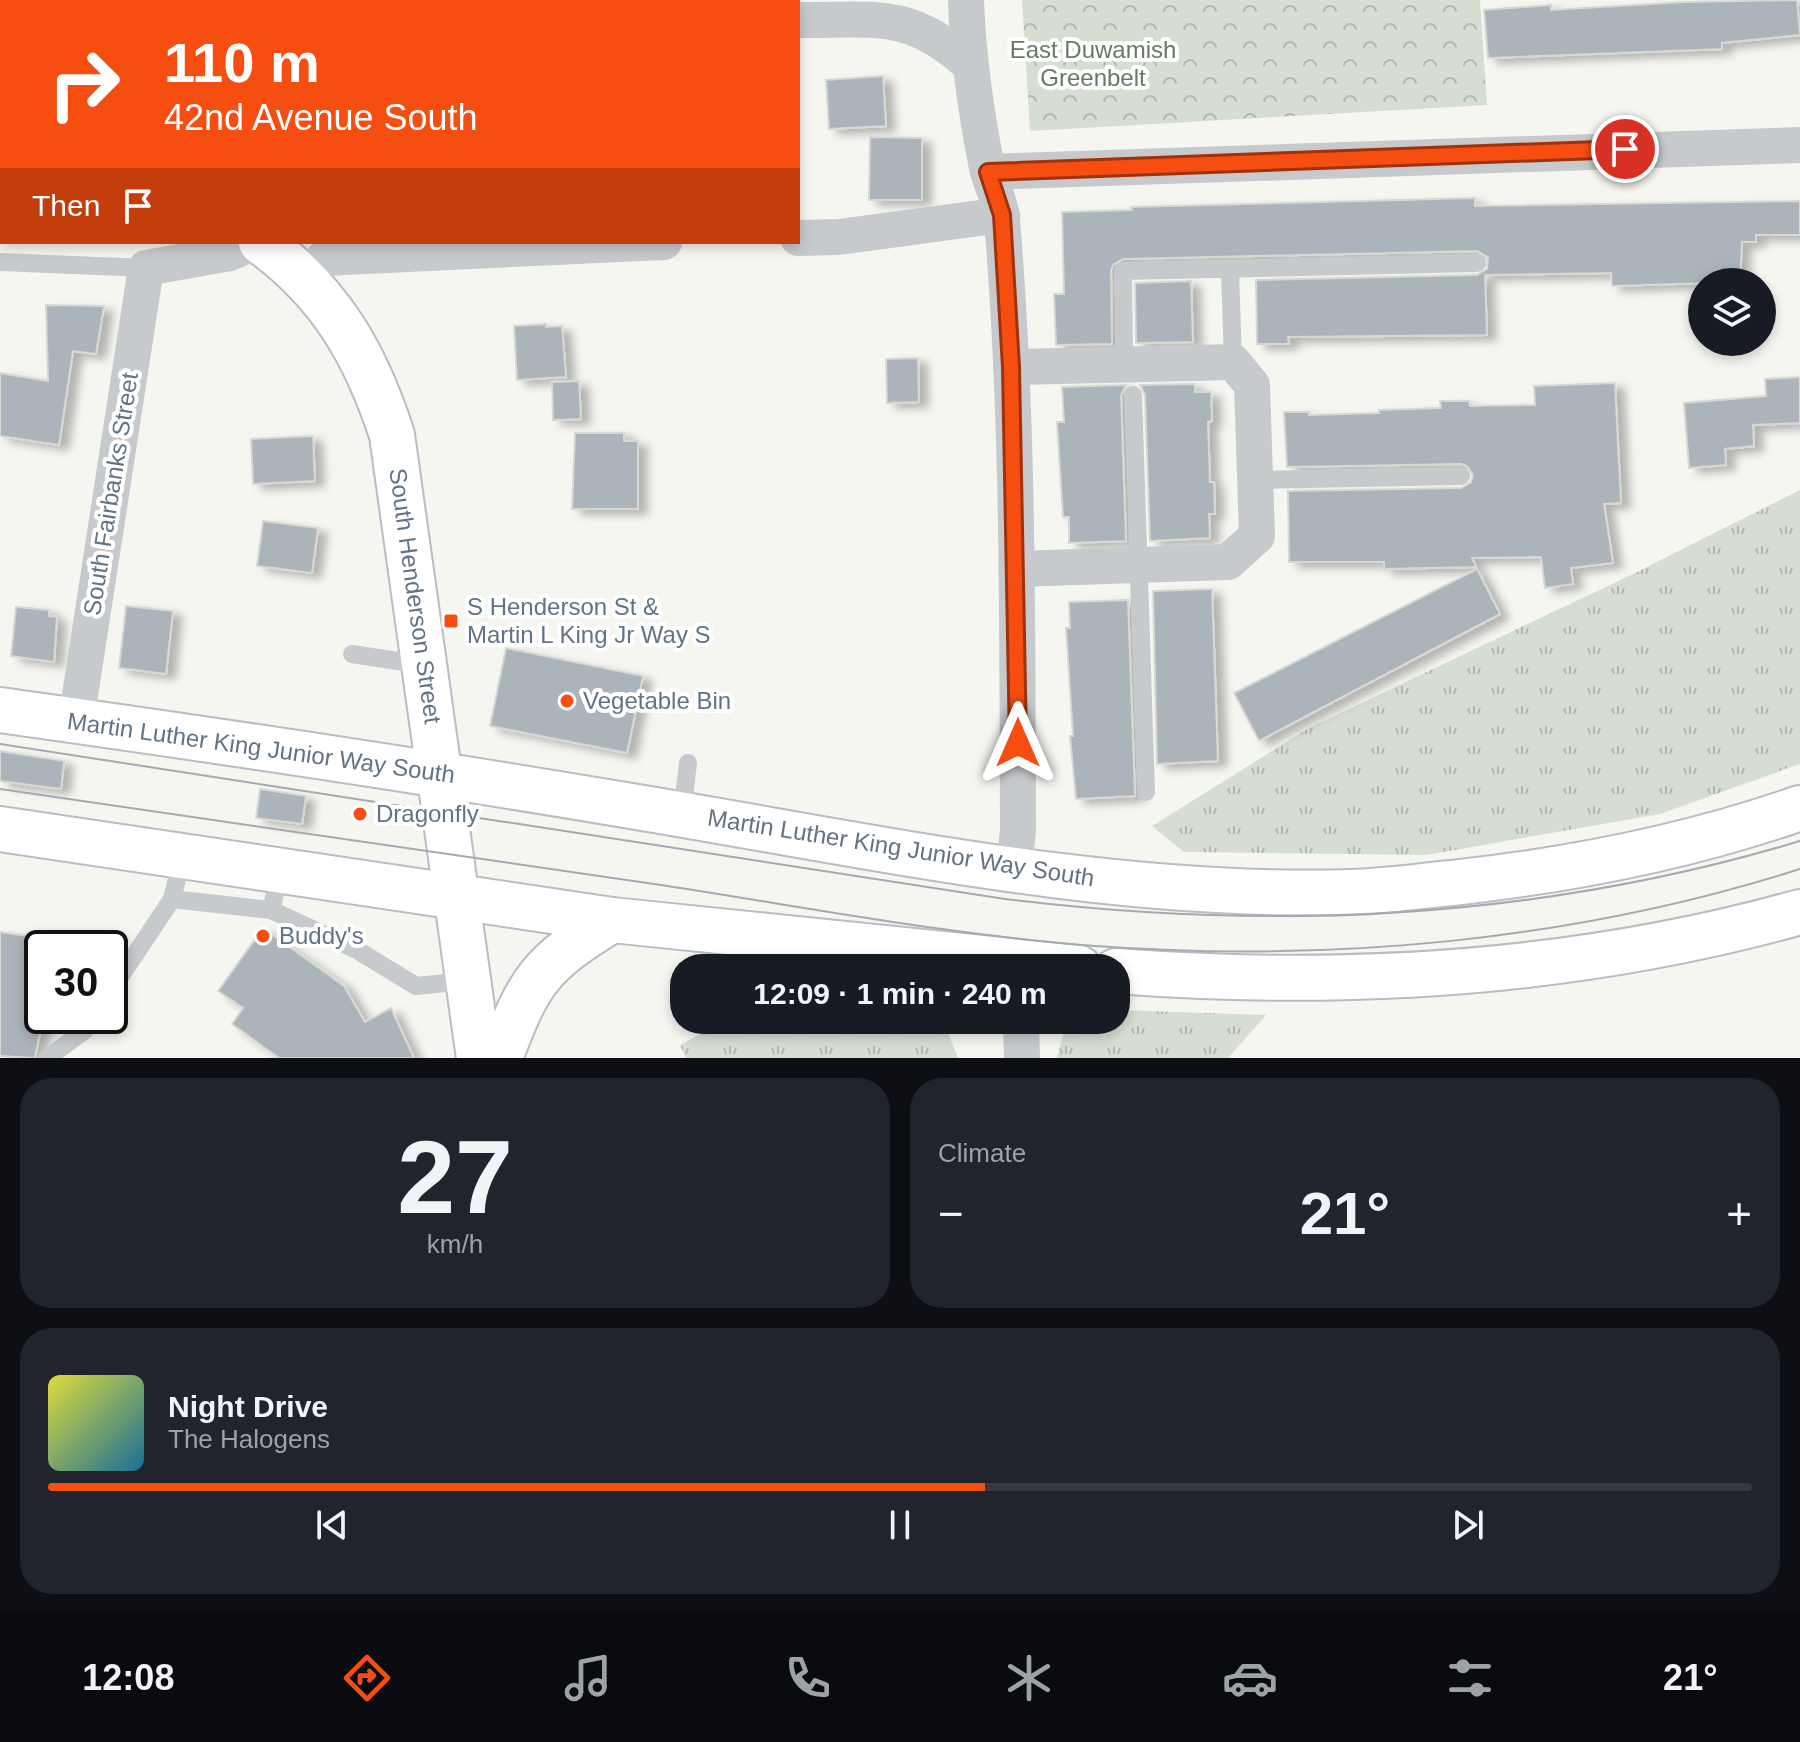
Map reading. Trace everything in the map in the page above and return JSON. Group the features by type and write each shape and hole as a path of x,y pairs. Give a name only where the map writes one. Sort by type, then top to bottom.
{"main road":[{"name":"South Henderson Street","path":"277,256 365,361 392,435 440,773 454,899 479,1058"},
{"name":"Martin Luther King Junior Way South","path":"0,710 440,773 1014,871 1180,887 1354,892 1528,875 1623,859 1724,835 1800,808"},
{"path":"0,829 177,879 276,892 454,899 612,920 769,934 926,954"},
{"path":"1130,972 1230,979 1389,976 1552,961 1636,949 1744,928 1800,912"},
{"path":"500,1058 530,987 573,944 612,920"}],"street":[{"path":"966,0 968,63 988,172 1002,215 1011,367 1017,569 1018,830 1014,871"},
{"path":"800,20 903,21 941,38 968,63"},
{"path":"988,172 1800,145"},
{"path":"800,238 839,237 1002,215"},
{"path":"146,268 230,253 324,258 622,244"},
{"name":"South Fairbanks Street","path":"76,721 146,268"},
{"path":"1011,367 1233,362 1252,385 1257,480 1257,536 1228,562 1017,569"},
{"path":"1021,1034 1022,1058"}],"lane":[{"path":"0,262 146,268"},
{"path":"1124,348 1123,271 1477,263"},
{"path":"1230,270 1233,362"},
{"path":"1133,395 1146,792"},
{"path":"1257,480 1461,476"},
{"path":"352,654 424,665"},
{"path":"682,814 688,763"},
{"path":"128,962 177,879"},
{"path":"276,892 357,950 416,986 466,981"},
{"path":"47,1058 80,1034"}],"green space":[{"name":"East Duwamish Greenbelt","path":"1022,0 1480,0 1487,105 1030,131"},
{"path":"1800,490 1800,764 1660,814 1426,855 1184,852 1152,826 1309,728 1633,574"},
{"path":"1130,1010 1266,1015 1228,1058 1057,1058 1063,1034 1130,1034"},
{"path":"701,1034 949,1034 958,1058 686,1058 680,1045"}],"building":[{"path":"1797,0 1800,35 1722,43 1722,49 1488,58 1484,10 1551,5 1551,10 1685,2"},
{"path":"883,76 886,126 829,129 826,80"},
{"path":"870,137 922,138 922,200 869,200"},
{"path":"1475,198 1475,206 1800,201 1800,235 1756,235 1756,242 1742,242 1741,268 1688,268 1688,284 1612,286 1611,273 1485,275 1487,335 1288,337 1289,344 1257,344 1256,280 1477,275 1487,269 1488,257 1477,251 1123,259 1113,265 1111,271 1112,344 1056,345 1054,294 1064,294 1062,212 1132,210 1131,207"},
{"path":"1191,281 1193,342 1136,343 1135,283"},
{"path":"46,305 104,306 96,354 73,351 59,445 0,436 0,373 48,381"},
{"path":"546,324 546,327 562,326 566,377 517,380 514,326"},
{"path":"918,358 919,402 887,403 886,359"},
{"path":"1800,377 1800,423 1753,425 1754,446 1725,449 1726,465 1689,468 1684,403 1766,396 1765,379"},
{"path":"579,381 581,419 553,420 552,382"},
{"path":"1615,383 1621,503 1604,504 1613,563 1571,568 1573,584 1545,588 1541,557 1472,558 1476,567 1384,569 1384,562 1289,562 1288,491 1461,488 1471,482 1473,475 1467,466 1461,464 1287,467 1284,412 1309,412 1309,415 1379,413 1379,410 1441,408 1440,401 1469,401 1470,406 1535,405 1534,386"},
{"path":"1195,384 1195,392 1211,392 1212,421 1208,422 1210,482 1214,482 1215,514 1209,514 1210,538 1150,541 1145,395 1140,385"},
{"path":"1126,385 1121,395 1126,541 1069,543 1069,517 1063,517 1057,422 1064,422 1062,387"},
{"path":"575,433 624,433 624,441 638,441 638,509 572,509"},
{"path":"313,436 315,481 253,484 251,439"},
{"path":"263,521 318,528 312,573 257,566"},
{"path":"1477,569 1500,614 1259,741 1234,693"},
{"path":"1212,589 1218,761 1157,764 1153,591"},
{"path":"1128,600 1135,796 1076,799 1066,628 1070,628 1069,602"},
{"path":"126,606 173,611 166,674 119,668"},
{"path":"16,607 49,610 49,616 57,617 54,662 11,656"},
{"name":"Vegetable Bin","path":"506,648 643,676 627,753 490,726"},
{"path":"0,751 64,761 61,789 0,781"},
{"path":"260,789 306,796 302,824 256,818"},
{"path":"263,928 344,986 365,1022 391,1008 414,1058 279,1058 232,1024 243,1008 218,991"},
{"path":"0,932 24,935 24,1034 40,1034 35,1058 0,1056"}],"tram line":[{"path":"0,744 1005,899 1206,915 1306,916 1406,912 1505,902 1604,888 1703,867 1800,841"},
{"path":"0,789 661,885 932,928 1095,946 1184,951 1362,948 1451,941 1628,914 1714,894 1800,869"}],"place":[{"name":"S Henderson St & Martin L King Jr Way S","path":"451,621"},
{"name":"Vegetable Bin","path":"567,701"},
{"name":"Dragonfly","path":"360,814"},
{"name":"Buddy's","path":"263,936"}],"route":[{"path":"1018,743 1011,367 1002,215 988,172 1625,149"}]}
